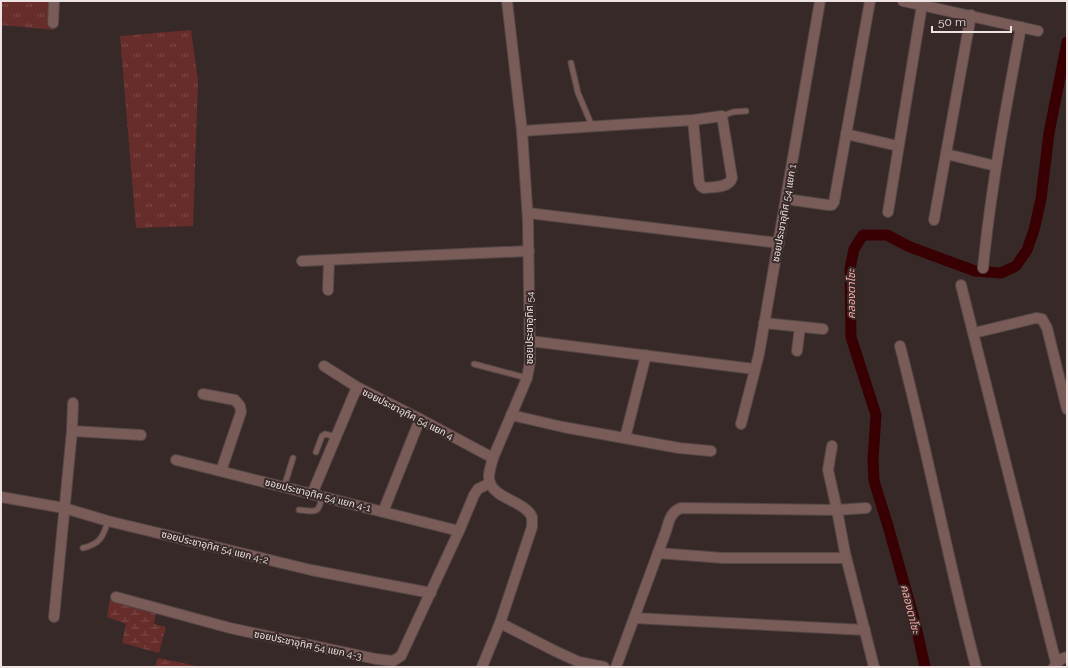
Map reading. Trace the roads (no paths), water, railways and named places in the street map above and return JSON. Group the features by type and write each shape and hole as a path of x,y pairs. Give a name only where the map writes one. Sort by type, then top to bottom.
{"street":[{"path":"52,23 54,1"},
{"name":"ซอยประชาอุทิศ 54","path":"490,483 489,471 493,458 527,378 530,362 528,213 522,131 507,1"},
{"name":"ซอยประชาอุทิศ 54 แยก 1","path":"741,424 759,354 820,1"},
{"path":"786,199 832,205 834,202 870,1"},
{"path":"903,1 1038,31"},
{"path":"888,212 922,5"},
{"path":"934,220 971,15"},
{"path":"983,268 988,217 996,166 1021,27"},
{"path":"522,131 693,120 722,116 732,178 731,182 726,185 704,188 701,186 699,182 693,120"},
{"path":"846,134 898,146"},
{"path":"946,154 996,166"},
{"path":"528,213 778,243"},
{"path":"302,261 528,251"},
{"path":"328,290 329,260"},
{"path":"962,285 1055,665"},
{"path":"974,333 1036,318 1042,319 1047,328 1067,409"},
{"path":"764,322 823,330"},
{"path":"797,351 800,327"},
{"path":"530,341 754,369"},
{"path":"900,346 918,414 958,599 976,667"},
{"path":"625,438 646,355"},
{"name":"ซอยประชาอุทิศ 54 แยก 4","path":"324,366 357,387 493,458"},
{"path":"317,495 336,437 357,387"},
{"path":"203,394 235,400 240,406 241,412 221,471"},
{"path":"54,617 72,431 73,403"},
{"path":"511,415 563,427 679,448 711,451"},
{"path":"384,512 420,419"},
{"path":"72,431 141,435"},
{"path":"832,446 828,470 846,558 874,667"},
{"name":"ซอยประชาอุทิศ 54 แยก 4-1","path":"176,460 460,531"},
{"path":"482,667 500,623 532,527 532,517 527,510 496,491 490,483"},
{"name":"ซอยประชาอุทิศ 54 แยก 4-3","path":"116,597 230,628 376,661 393,661 401,656 460,531 478,489 490,483"},
{"name":"ซอยประชาอุทิศ 54 แยก 4-2","path":"1,497 64,508 108,521 311,570 431,593"},
{"path":"616,667 671,517 676,510 681,508 837,510 866,508"},
{"path":"658,553 723,558 846,558"},
{"path":"634,618 865,630"},
{"path":"500,623 579,662 604,667"},
{"path":"1055,665 1061,659 1067,657"}],"lane":[{"path":"571,63 578,93 592,127"},
{"path":"722,116 733,112 746,111"},
{"path":"474,364 527,378"},
{"path":"316,452 322,436 325,434 336,437"},
{"path":"284,487 293,458"},
{"path":"299,510 318,510 317,495"},
{"path":"83,548 92,546 104,535 108,521"}],"waterway":[{"name":"คลองตาโซะ","path":"925,667 916,626 874,481 873,460 876,415 851,337 850,269 854,249 863,235 887,235 910,247 975,271 1001,273 1016,266 1027,250 1034,230 1041,199 1049,133 1067,42"}]}
